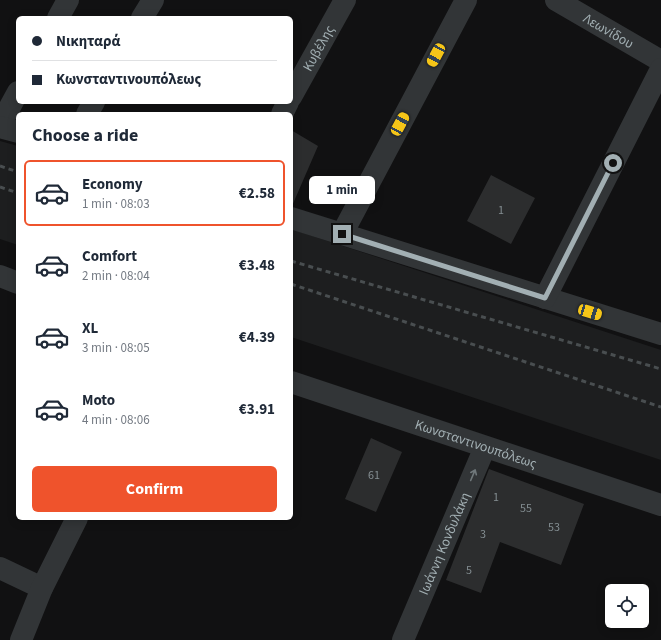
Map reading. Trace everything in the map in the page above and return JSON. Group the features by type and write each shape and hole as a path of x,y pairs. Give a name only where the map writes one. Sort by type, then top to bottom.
{"street":[{"path":"59,16 68,0"},
{"path":"143,16 153,0"},
{"name":"Κυβέλης","path":"293,93 345,0"},
{"path":"342,234 466,0"},
{"name":"Λεωνίδου","path":"556,0 661,61"},
{"path":"545,298 661,69"},
{"path":"16,96 0,126 16,131"},
{"path":"293,219 661,334"},
{"path":"0,276 16,282"},
{"name":"Κωνσταντινουπόλεως","path":"293,383 661,505"},
{"name":"Ιωάννη Κονδυλάκη","path":"404,640 485,447"},
{"path":"21,640 42,588 76,520"},
{"path":"0,568 42,588"}],"shaded area":[{"path":"0,141 16,145 16,244 0,239"},
{"path":"293,230 661,350 661,460 293,338"}],"building":[{"path":"293,131 318,146 293,204"},
{"path":"491,175 535,198 511,244 467,221"},
{"path":"371,438 402,452 376,512 345,499"},
{"path":"489,469 584,504 561,565 500,542 481,593 446,580"}],"railway":[{"path":"0,166 16,171"},
{"path":"0,187 16,192"},
{"path":"293,262 661,369"},
{"path":"293,285 661,407"}],"route":[{"path":"342,234 545,298 613,163"}]}
